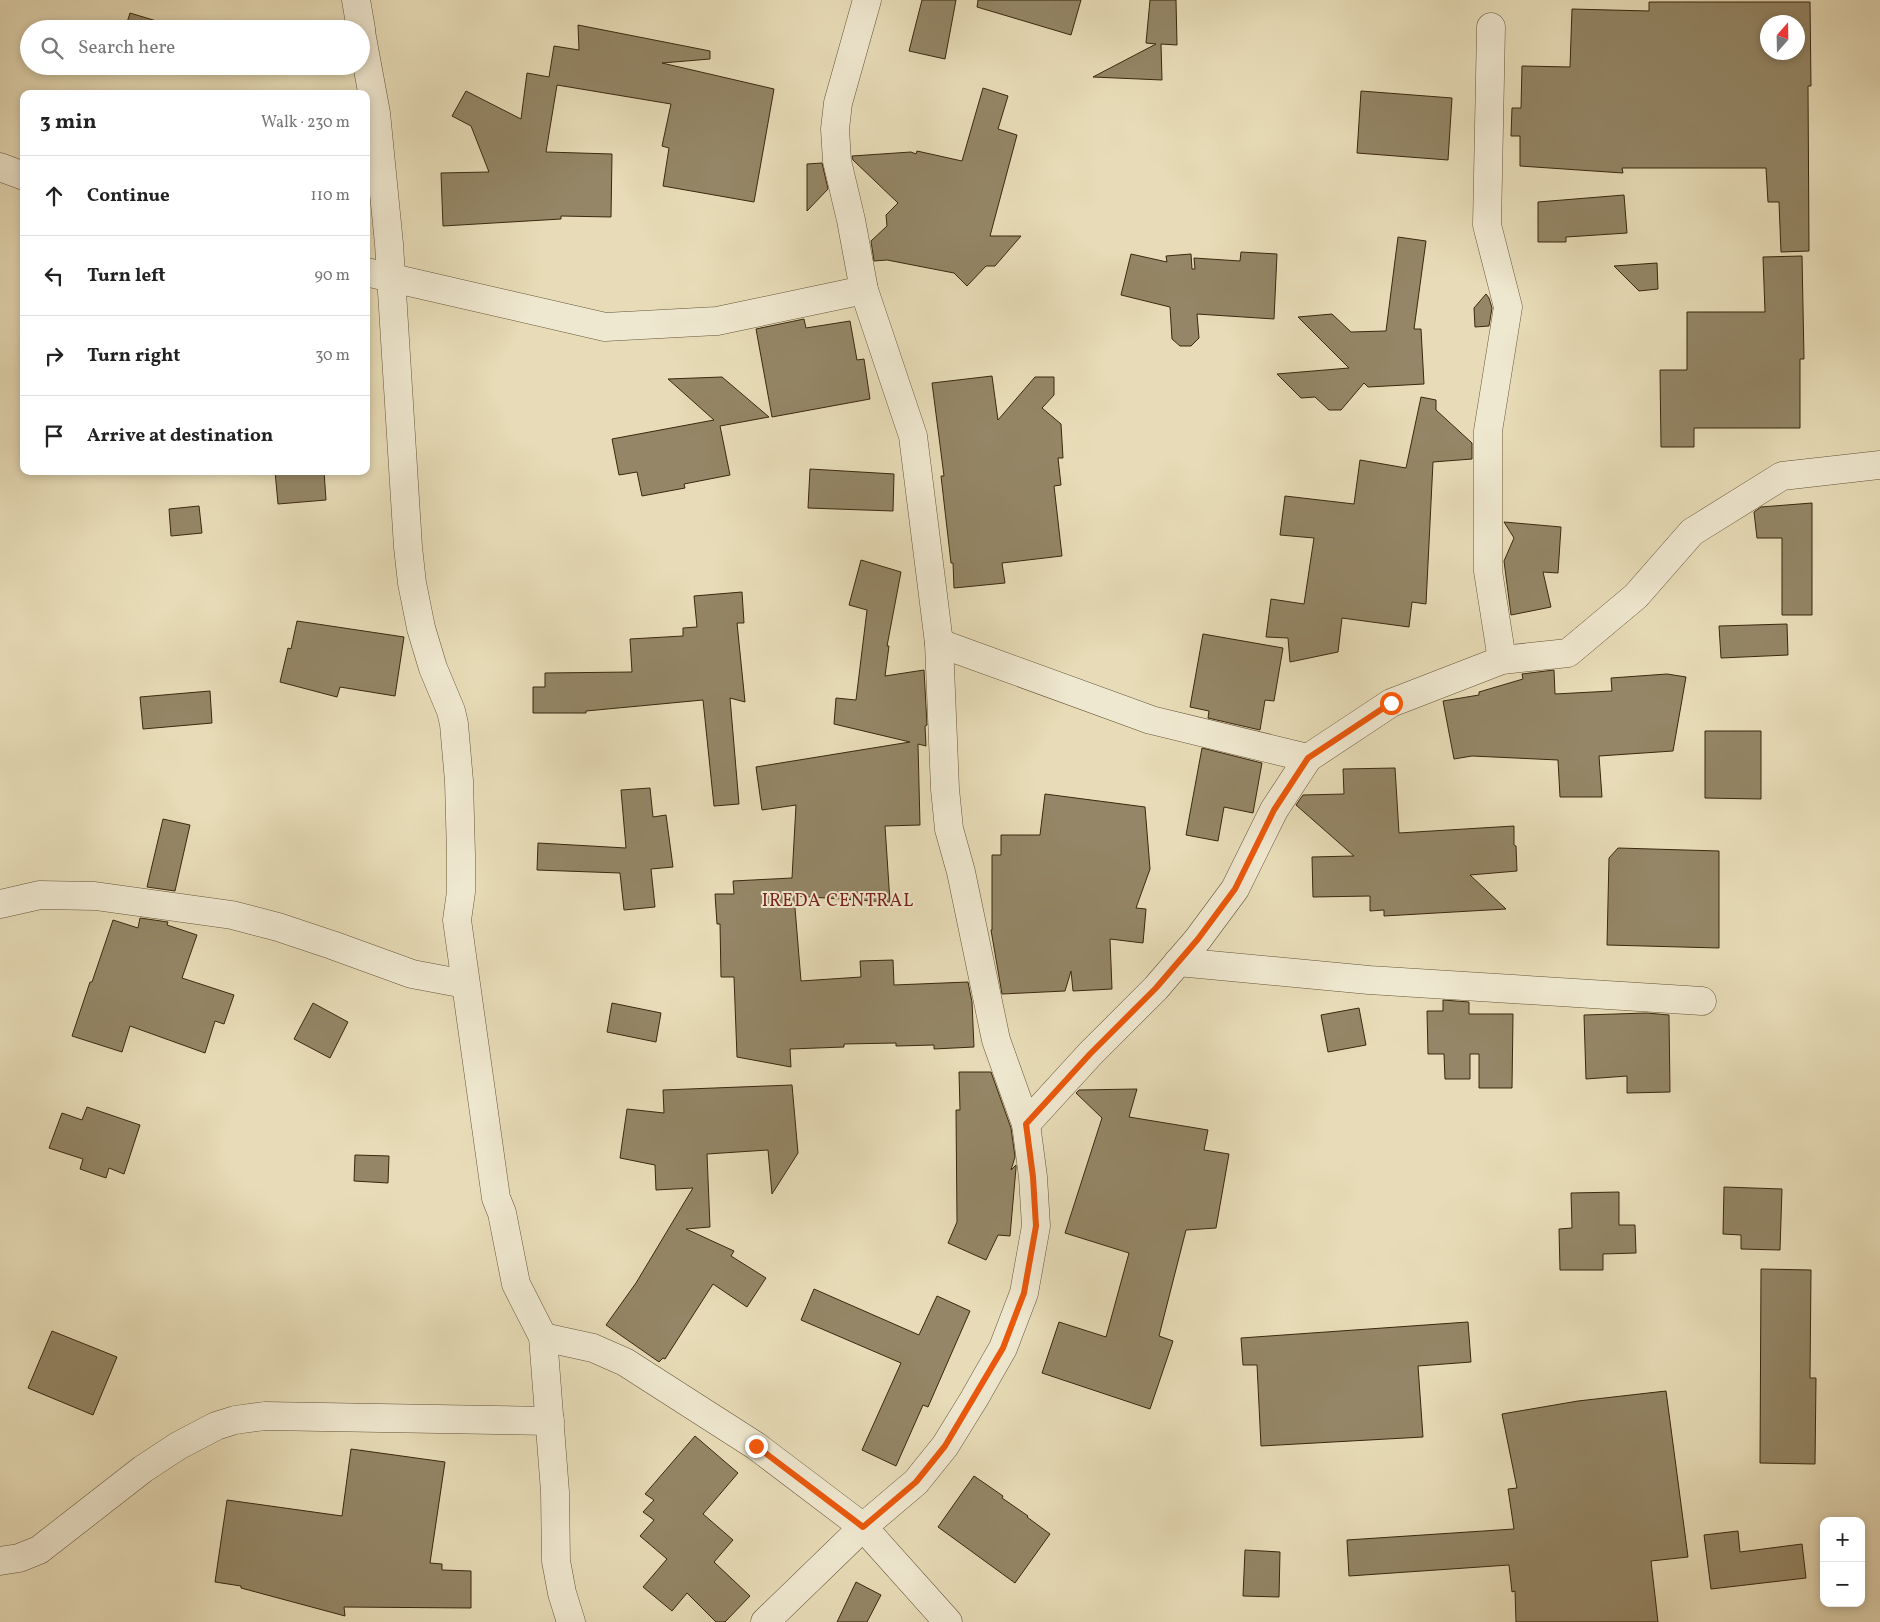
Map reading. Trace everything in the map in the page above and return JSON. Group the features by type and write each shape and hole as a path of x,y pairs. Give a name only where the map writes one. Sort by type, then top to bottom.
{"street":[{"path":"356,0 359,20"},
{"path":"766,1622 863,1527 916,1482 945,1446 1003,1348 1024,1293 1036,1226 1033,1177 1026,1124 996,1040 949,829 945,789 939,643 913,436 864,290 851,220 837,161 835,129 838,102 867,0"},
{"path":"1491,27 1487,225 1508,307 1488,431 1488,571 1502,660"},
{"path":"369,75 376,113 379,276 412,583 420,628 433,668 451,711 454,724 459,781 461,854 461,892 457,920 465,984 472,1018 496,1198 502,1213 516,1284 542,1337 555,1492 556,1560 562,1593 571,1622"},
{"path":"0,167 20,174"},
{"path":"379,276 605,327 717,321 864,290"},
{"path":"1026,1124 1090,1054 1156,988 1198,939 1235,889 1274,810 1308,758 1391,703 1502,660 1568,653 1636,596 1692,532 1782,476 1880,465"},
{"path":"939,643 1150,720 1308,758"},
{"path":"0,904 40,895 95,896 232,915 278,927 412,974 465,984"},
{"path":"1178,962 1369,980 1702,1001"},
{"path":"542,1337 593,1348 626,1362 756,1446 863,1527 948,1622"},
{"path":"0,1561 19,1558 39,1550 143,1469 178,1446 216,1426 235,1420 265,1416 550,1421"}],"building":[{"path":"922,0 956,0 945,59 909,51"},
{"path":"978,0 1081,0 1071,35 977,7"},
{"path":"1150,0 1176,0 1177,45 1161,44 1162,80 1093,77 1156,44 1146,43"},
{"path":"1649,2 1810,2 1811,86 1808,86 1809,251 1781,252 1779,202 1768,202 1766,168 1622,168 1623,173 1520,166 1520,136 1511,136 1512,108 1521,108 1522,66 1570,67 1572,9 1649,11"},
{"path":"130,13 153,20 128,20"},
{"path":"578,25 710,51 710,59 662,63 774,89 754,202 663,186 669,148 662,146 671,104 557,85 546,152 612,154 611,217 561,216 561,219 443,226 441,173 489,172 471,126 452,116 466,91 521,119 527,73 549,77 554,46 579,50"},
{"path":"983,88 1008,96 998,129 1017,135 990,236 1021,236 995,266 986,266 967,286 954,273 887,260 874,261 871,241 887,226 886,215 898,203 853,160 852,156 911,152 916,154 917,151 962,161"},
{"path":"1361,91 1452,98 1448,160 1357,153"},
{"path":"822,163 828,189 807,211 807,164"},
{"path":"1624,195 1627,233 1566,237 1566,242 1538,242 1538,202"},
{"path":"1398,237 1426,241 1414,329 1421,329 1424,384 1368,387 1364,383 1341,410 1329,410 1315,397 1301,398 1277,374 1349,368 1298,317 1332,314 1351,332 1386,331"},
{"path":"1241,252 1277,254 1274,319 1197,314 1199,338 1191,346 1180,346 1172,339 1170,307 1121,295 1131,254 1167,262 1166,256 1191,254 1192,269 1195,269 1194,258 1240,261"},
{"path":"1802,256 1804,359 1800,359 1800,428 1694,428 1694,447 1661,447 1660,370 1687,370 1687,312 1765,312 1763,257"},
{"path":"1657,263 1658,289 1639,291 1614,266"},
{"path":"1486,294 1492,308 1489,326 1475,327 1474,308"},
{"path":"804,319 806,328 850,321 857,360 864,359 870,399 772,417 756,329"},
{"path":"992,376 998,420 1035,377 1054,377 1054,395 1042,408 1061,424 1063,458 1058,458 1061,485 1054,486 1062,556 1002,563 1005,583 954,588 953,563 951,563 941,476 944,476 932,383"},
{"path":"722,377 769,417 720,426 730,475 684,484 685,488 642,496 637,472 619,475 612,439 714,420 668,379"},
{"path":"1421,397 1436,400 1436,410 1472,443 1472,459 1433,462 1426,604 1412,602 1409,627 1342,618 1338,652 1290,662 1288,638 1266,637 1271,599 1304,604 1314,538 1280,535 1285,496 1354,504 1360,460 1406,468"},
{"path":"810,469 894,474 893,511 808,508"},
{"path":"275,475 324,475 326,500 278,504"},
{"path":"1812,503 1812,615 1782,615 1782,538 1757,538 1754,512 1761,507"},
{"path":"199,506 202,533 171,536 169,509"},
{"path":"1504,522 1561,527 1558,573 1543,572 1551,607 1511,615 1504,561 1514,538"},
{"path":"861,560 901,572 887,646 889,646 885,676 924,670 927,725 925,726 926,746 918,744 920,825 885,826 890,902 794,896 801,981 861,977 860,961 893,960 894,985 968,982 972,1002 974,1047 934,1049 934,1045 896,1046 896,1043 844,1044 844,1047 790,1049 791,1067 737,1057 734,977 721,977 720,924 717,924 715,894 734,894 733,881 792,878 796,805 762,810 756,767 910,742 834,724 836,698 856,700 867,610 849,605"},
{"path":"742,592 744,623 737,623 745,702 730,698 739,804 714,806 703,700 586,711 586,713 533,713 533,687 545,687 545,673 632,672 630,639 683,636 683,628 697,627 694,596"},
{"path":"297,621 404,637 395,696 340,687 337,697 280,682 288,648 291,649"},
{"path":"1787,624 1788,655 1721,658 1719,626"},
{"path":"1203,634 1283,648 1274,701 1265,700 1260,730 1208,718 1209,711 1190,707"},
{"path":"1554,670 1555,694 1612,691 1611,678 1667,674 1686,677 1673,751 1599,756 1602,797 1560,797 1558,760 1472,756 1454,759 1443,701 1479,695 1479,692 1523,679 1522,674"},
{"path":"210,691 212,723 143,729 140,697"},
{"path":"1705,731 1761,731 1761,799 1705,798"},
{"path":"1202,748 1262,763 1253,813 1224,807 1218,841 1186,835"},
{"path":"1395,768 1399,833 1514,826 1517,871 1470,875 1506,909 1384,916 1384,910 1370,911 1370,896 1313,897 1312,857 1354,856 1296,805 1303,795 1344,794 1343,769"},
{"path":"650,788 653,817 666,815 673,867 651,869 655,907 624,910 620,873 537,870 538,843 626,848 621,790"},
{"path":"1045,794 1145,807 1150,869 1136,908 1146,909 1143,943 1110,939 1112,989 1073,991 1071,971 1065,991 1002,994 991,930 992,855 1001,855 1001,835 1040,835"},
{"path":"163,819 190,825 175,891 147,887"},
{"path":"1618,848 1719,851 1719,948 1607,945 1609,858"},
{"path":"140,918 168,922 167,925 197,935 182,978 234,995 224,1024 215,1021 205,1053 130,1026 122,1052 72,1036 113,920 138,928"},
{"path":"1443,1000 1469,1002 1469,1014 1513,1014 1512,1088 1479,1088 1479,1054 1470,1054 1470,1079 1445,1079 1444,1054 1428,1054 1427,1011 1443,1011"},
{"path":"313,1003 348,1022 330,1058 294,1039"},
{"path":"612,1003 661,1013 656,1042 607,1032"},
{"path":"1359,1008 1366,1045 1328,1052 1321,1015"},
{"path":"1647,1013 1669,1015 1670,1092 1627,1093 1627,1076 1586,1079 1584,1015"},
{"path":"959,1072 991,1072 1011,1128 1015,1157 1011,1170 1016,1165 1016,1168 1010,1236 998,1235 986,1260 948,1243 957,1222 956,1110 960,1110"},
{"path":"792,1085 798,1153 772,1194 768,1150 707,1154 710,1227 686,1229 734,1251 731,1256 766,1278 747,1307 713,1284 665,1359 663,1358 659,1362 606,1325 636,1283 693,1188 656,1190 655,1165 620,1158 627,1109 664,1113 663,1090"},
{"path":"1137,1089 1129,1117 1208,1130 1204,1150 1229,1154 1216,1228 1186,1230 1159,1336 1173,1341 1150,1409 1042,1373 1059,1322 1106,1337 1129,1253 1065,1233 1102,1118 1076,1093 1079,1090"},
{"path":"87,1107 140,1125 124,1174 109,1168 106,1178 80,1169 83,1159 49,1148 62,1113 82,1120"},
{"path":"355,1155 389,1156 388,1183 354,1181"},
{"path":"1724,1187 1782,1189 1780,1250 1741,1249 1741,1235 1723,1234"},
{"path":"1619,1192 1619,1225 1635,1225 1636,1253 1603,1254 1603,1270 1560,1270 1559,1229 1572,1228 1571,1193"},
{"path":"1761,1269 1811,1270 1810,1378 1816,1378 1815,1464 1760,1463"},
{"path":"814,1289 919,1335 937,1296 970,1311 928,1407 923,1405 896,1466 862,1450 901,1363 801,1320"},
{"path":"1468,1322 1471,1362 1418,1366 1423,1437 1261,1446 1257,1365 1243,1365 1241,1338"},
{"path":"52,1331 117,1357 93,1415 28,1388"},
{"path":"1666,1391 1688,1557 1651,1561 1658,1622 1516,1622 1515,1591 1512,1592 1509,1565 1349,1576 1347,1540 1514,1529 1508,1489 1517,1488 1502,1414 1578,1401"},
{"path":"695,1436 738,1473 703,1514 733,1540 714,1562 750,1596 725,1622 716,1622 687,1593 672,1611 643,1587 667,1559 640,1536 654,1520 643,1512 654,1500 645,1494"},
{"path":"351,1449 445,1462 430,1563 442,1564 442,1570 471,1571 471,1608 344,1607 345,1616 241,1588 241,1586 215,1582 227,1500 342,1516"},
{"path":"974,1476 1003,1496 1002,1498 1050,1534 1015,1583 938,1527"},
{"path":"1738,1531 1740,1552 1802,1544 1806,1578 1711,1589 1704,1535"},
{"path":"1245,1550 1280,1552 1279,1597 1243,1596"},
{"path":"856,1582 881,1595 867,1622 837,1622"}],"district":[{"name":"IREDA CENTRAL","path":"838,900"}],"route":[{"path":"756,1446 863,1527 916,1482 945,1446 1003,1348 1024,1293 1036,1226 1033,1177 1026,1124 1090,1054 1156,988 1198,939 1235,889 1274,810 1308,758 1391,703"}]}
